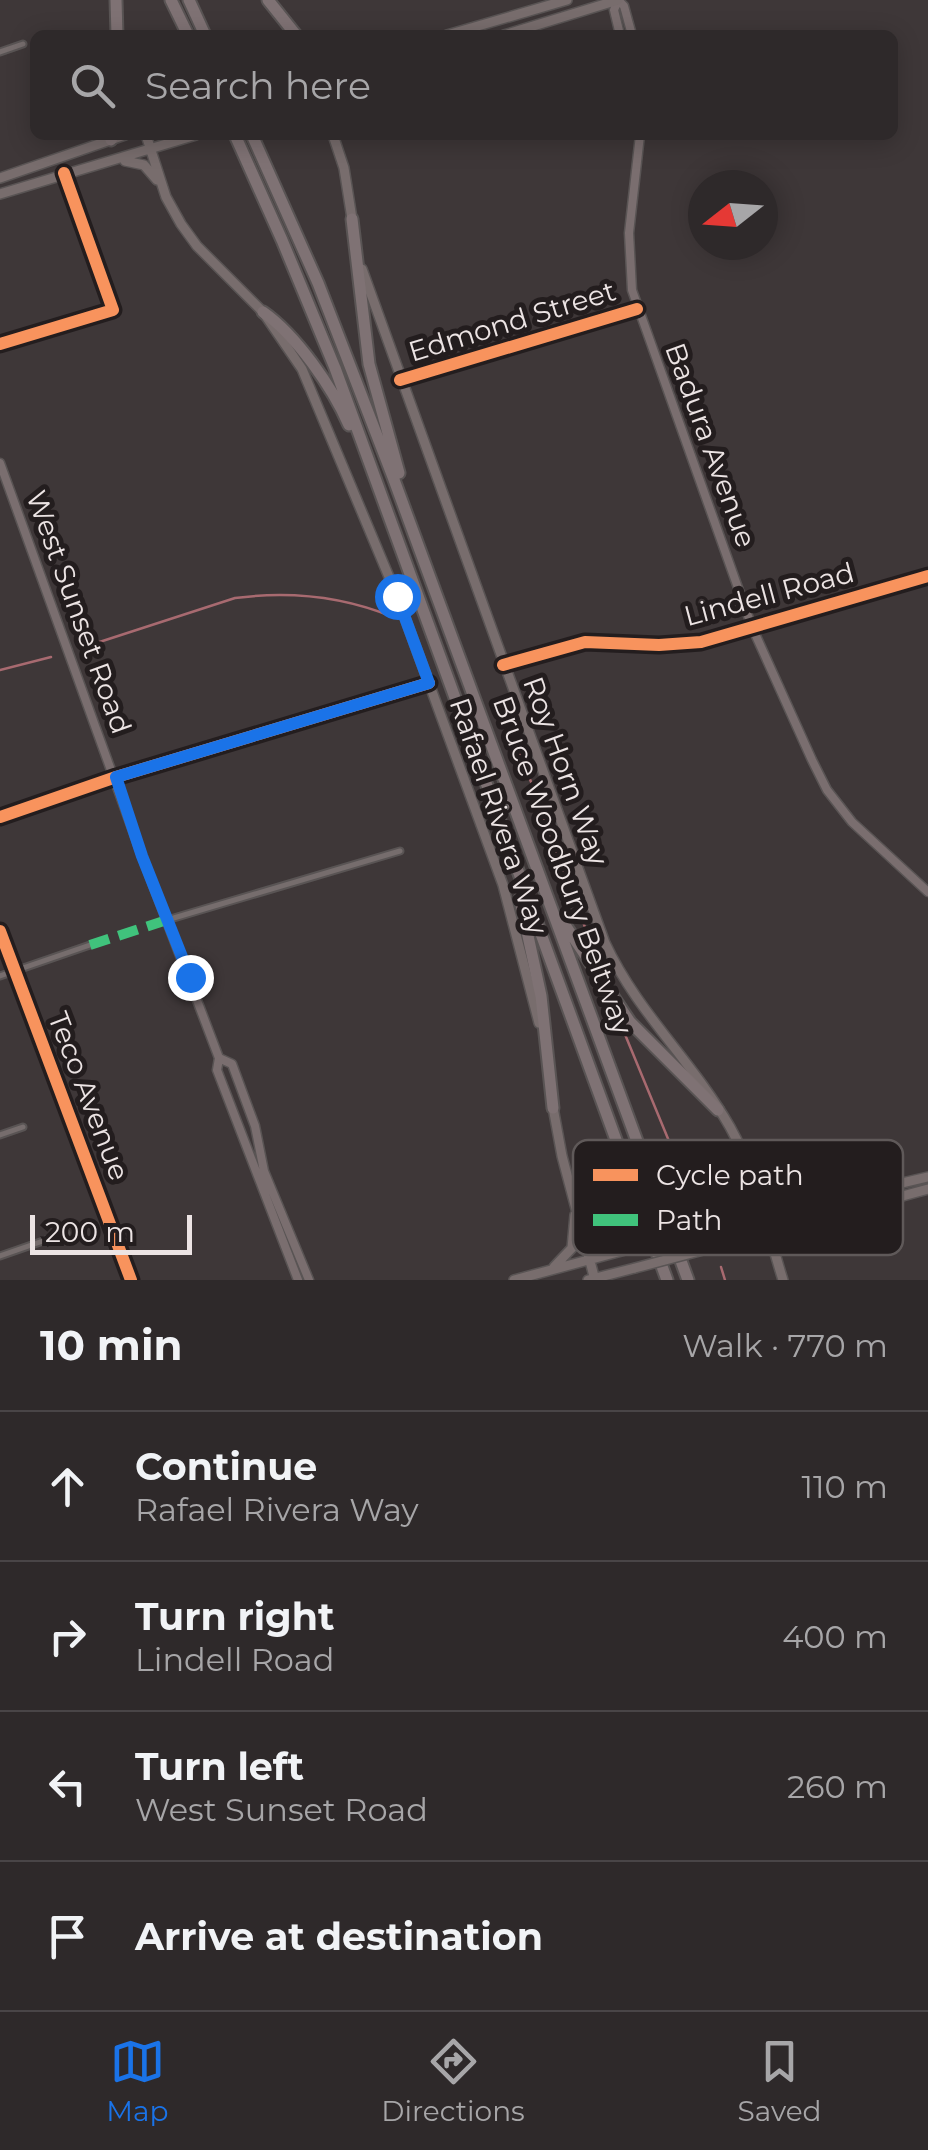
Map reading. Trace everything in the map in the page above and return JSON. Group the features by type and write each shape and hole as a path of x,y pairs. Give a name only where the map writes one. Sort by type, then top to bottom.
{"highway":[{"path":"116,0 118,30"},
{"path":"172,0 186,30"},
{"path":"189,0 203,30"},
{"path":"268,0 292,30"},
{"name":"Bruce Woodbury Beltway","path":"236,140 282,240 371,469 615,1140"},
{"name":"Bruce Woodbury Beltway","path":"254,140 312,268 420,549 637,1140"},
{"path":"352,219 369,364 420,549"},
{"path":"263,312 302,351 346,418 371,469"},
{"path":"490,794 533,947 553,1108"},
{"path":"554,910 630,1022 718,1110"},
{"name":"Bruce Woodbury Beltway","path":"657,1255 666,1280"},
{"name":"Bruce Woodbury Beltway","path":"679,1255 688,1280"}],"main road":[{"path":"464,30 567,0"},
{"path":"520,30 618,0"},
{"path":"618,0 614,10 619,30"},
{"path":"618,0 624,6 631,30"},
{"path":"0,178 104,140"},
{"name":"Rafael Rivera Way","path":"148,140 166,197 197,246 263,312 302,368 383,561 503,885 523,952 573,1197"},
{"path":"0,194 181,140"},
{"name":"Roy Horn Way","path":"337,140 362,270 617,968 736,1140"},
{"name":"Badura Avenue","path":"639,140 628,246 638,309 752,627 828,790 852,822 928,892"},
{"path":"108,162 134,161 144,165 166,197"},
{"name":"West Sunset Road","path":"0,464 219,1058 217,1070 298,1280"},
{"name":"West Sunset Road","path":"219,1058 232,1064 255,1126 264,1170 309,1280"},
{"path":"903,1183 928,1177"},
{"path":"903,1196 928,1189"},
{"path":"549,1270 572,1248 573,1238"},
{"name":"Rafael Rivera Way","path":"589,1255 593,1279"},
{"path":"514,1280 606,1255"},
{"path":"593,1279 685,1255"},
{"name":"Roy Horn Way","path":"775,1255 783,1280"}],"street":[{"path":"0,52 23,44"},
{"path":"0,344 113,310 64,173"},
{"name":"Edmond Street","path":"400,380 638,309"},
{"name":"Lindell Road","path":"504,666 585,642 701,642 928,576"},
{"path":"0,817 116,777 429,683"},
{"path":"166,920 400,852"},
{"name":"Teco Avenue","path":"0,930 131,1280"},
{"path":"0,976 90,945"},
{"path":"0,1136 24,1127"},
{"path":"0,1256 66,1233"}],"waterway":[{"path":"81,648 235,598 255,596 335,600 393,617"},
{"path":"0,670 51,657"},
{"path":"497,707 521,755 592,946"},
{"path":"624,1032 669,1140"},
{"path":"721,1267 725,1280"}],"marked path":[{"path":"90,945 167,920"}],"cycle path":[{"path":"0,344 113,310 64,173"},
{"path":"400,380 637,309"},
{"path":"503,665 585,642 701,642 928,576"},
{"path":"0,817 116,777 429,683"},
{"path":"0,931 131,1280"}],"route":[{"path":"190,977 142,856 116,777 429,683 397,596"}]}
